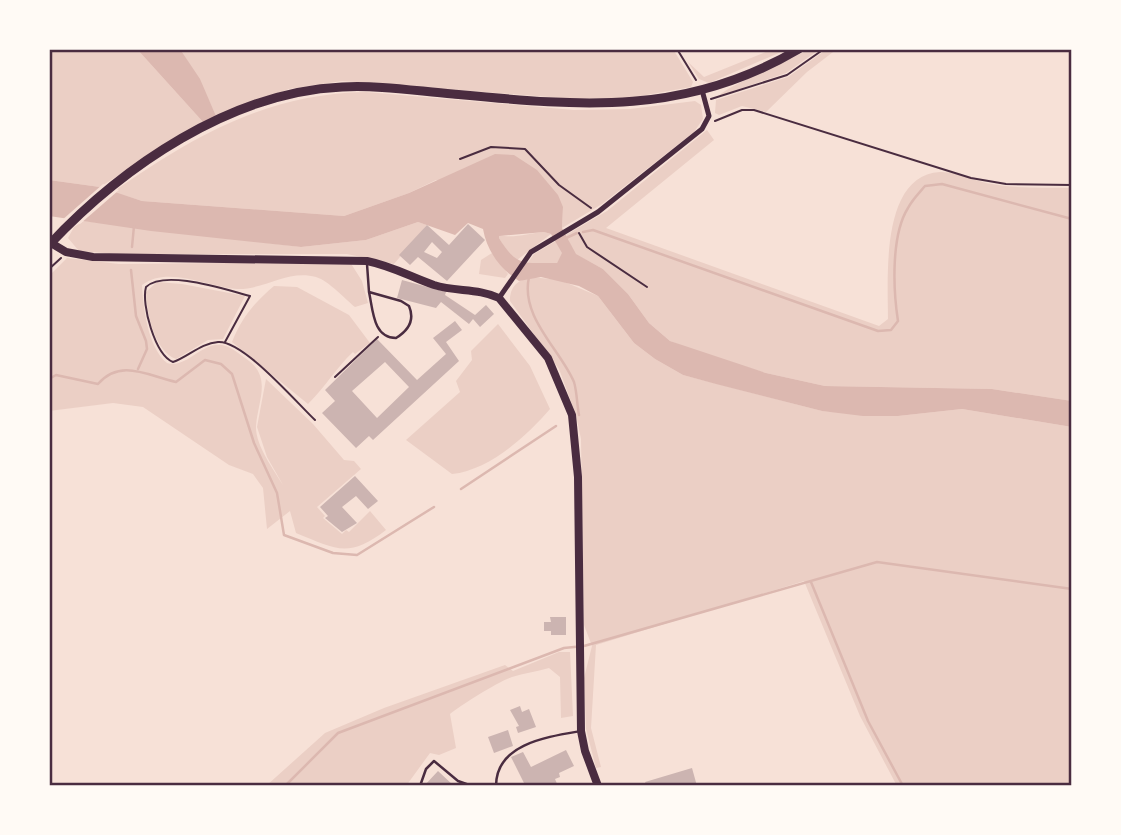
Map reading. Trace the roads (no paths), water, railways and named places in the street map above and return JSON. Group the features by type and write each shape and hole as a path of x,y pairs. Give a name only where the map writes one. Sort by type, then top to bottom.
{"main road":[{"path":"598,786 584,751 581,731 578,477 572,415 548,358 499,298 477,290 436,285 400,269 367,261 93,257 66,252 50,244 119,181 174,144 261,102 318,89 379,88 594,105 653,100 702,90 755,71 799,49"}],"street":[{"path":"499,298 525,257 598,212 696,135 707,123 709,116 702,90"}],"lane":[{"path":"367,261 369,292 377,327 388,338 402,334 407,329 412,313 401,301 369,292"},
{"path":"496,786 499,765 509,753 552,737 581,731"},
{"path":"420,786 426,769 434,761 458,781 472,786"}],"waterway":[{"path":"583,232 593,230 878,331 891,330 898,321 894,278 896,247 902,219 925,186 942,184 1072,219"},
{"path":"132,247 134,226"},
{"path":"564,239 577,233"},
{"path":"131,270 136,316 147,349 138,369"},
{"path":"529,277 530,306 574,382 579,415"},
{"path":"49,379 56,375 98,384 107,376 125,370 176,382 205,360 221,364 232,374 254,443 277,493 284,535 333,553 357,555 434,507"},
{"path":"461,489 556,426"},
{"path":"285,786 338,733 564,648 584,646 877,562 1072,589"},
{"path":"811,582 868,721 903,786"}]}
